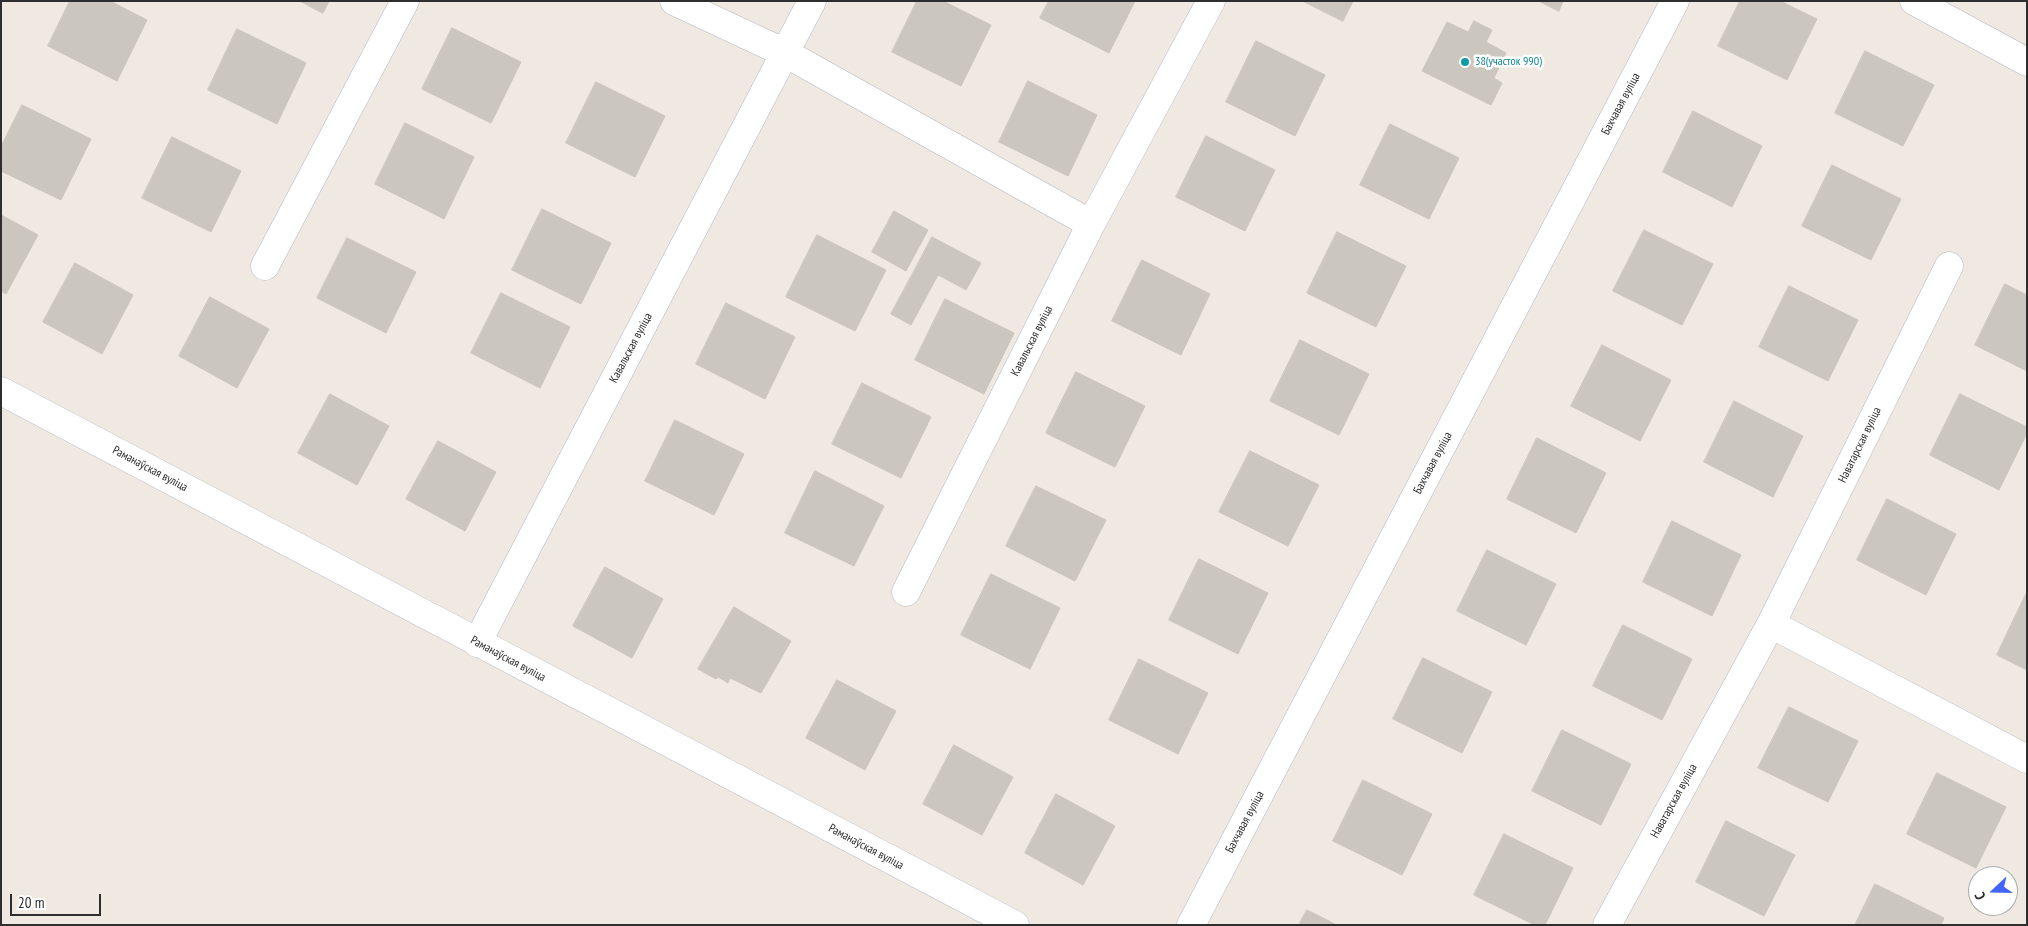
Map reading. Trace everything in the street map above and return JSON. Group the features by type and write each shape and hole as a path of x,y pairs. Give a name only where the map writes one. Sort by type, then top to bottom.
{"street":[{"path":"265,266 405,1"},
{"path":"674,1 785,54 1091,224"},
{"name":"Кавальская вуліца","path":"477,643 812,1"},
{"name":"Кавальская вуліца","path":"906,592 1091,224 1211,1"},
{"name":"Бахчавая вуліца","path":"1191,925 1675,1"},
{"path":"1914,1 2027,62"},
{"name":"Наватарская вуліца","path":"1606,925 1771,624 1949,266"},
{"name":"Раманаўская вуліца","path":"1,391 1015,925"},
{"path":"1771,624 2027,759"}],"building":[{"path":"70,1 110,1 147,20 117,81 48,46"},
{"path":"300,1 329,1 323,13"},
{"path":"917,1 943,1 991,25 961,86 892,52"},
{"path":"1049,1 1135,1 1109,53 1040,18"},
{"path":"1303,1 1353,1 1343,21"},
{"path":"1539,1 1563,1 1559,11"},
{"path":"1740,1 1780,1 1817,19 1787,80 1718,46"},
{"name":"38(участок 990)","path":"1474,21 1492,30 1486,42 1506,53 1494,78 1502,83 1491,105 1422,71 1447,22 1468,32"},
{"path":"452,28 521,62 491,123 422,89"},
{"path":"237,29 306,63 277,124 208,90"},
{"path":"1256,41 1325,75 1295,136 1226,102"},
{"path":"1865,51 1934,85 1903,146 1835,113"},
{"path":"1028,81 1097,115 1068,176 999,142"},
{"path":"596,82 665,116 635,177 566,143"},
{"path":"22,105 91,139 61,200 1,171 1,147"},
{"path":"1693,111 1762,146 1732,207 1663,172"},
{"path":"405,123 474,157 444,219 375,184"},
{"path":"1390,124 1459,158 1429,219 1360,185"},
{"path":"1206,136 1275,170 1245,231 1176,197"},
{"path":"172,137 241,171 211,232 142,198"},
{"path":"1832,165 1901,199 1871,260 1802,226"},
{"path":"542,209 611,243 581,304 512,270"},
{"path":"894,211 928,230 906,271 872,252"},
{"path":"1,215 38,235 6,294 1,291"},
{"path":"1644,230 1713,264 1682,325 1613,291"},
{"path":"1337,232 1406,266 1376,327 1307,293"},
{"path":"817,235 886,270 855,331 786,297"},
{"path":"932,237 981,263 966,290 918,264"},
{"path":"347,238 416,272 386,333 317,298"},
{"path":"1142,260 1210,294 1181,355 1112,321"},
{"path":"75,263 133,295 102,354 43,322"},
{"path":"918,264 938,275 911,325 891,314"},
{"path":"2005,284 2027,295 2027,371 1975,345"},
{"path":"1789,286 1858,320 1828,381 1759,347"},
{"path":"501,293 570,327 540,388 471,353"},
{"path":"210,297 269,329 237,388 179,356"},
{"path":"945,299 1014,333 984,394 915,360"},
{"path":"726,303 795,337 765,399 696,364"},
{"path":"1300,340 1369,374 1339,435 1270,401"},
{"path":"1602,345 1671,380 1640,441 1571,406"},
{"path":"1076,372 1145,406 1115,467 1046,433"},
{"path":"862,383 931,417 901,478 832,444"},
{"path":"330,394 389,426 357,485 298,453"},
{"path":"1960,394 2027,427 2027,433 1999,490 1930,455"},
{"path":"1734,401 1803,436 1773,497 1704,462"},
{"path":"675,420 744,454 714,515 645,481"},
{"path":"1537,438 1606,473 1576,533 1507,499"},
{"path":"438,441 496,472 465,531 406,499"},
{"path":"1250,451 1319,485 1288,546 1219,512"},
{"path":"815,471 884,506 854,566 785,533"},
{"path":"1036,486 1106,520 1075,581 1006,546"},
{"path":"1887,499 1956,534 1926,595 1857,560"},
{"path":"1672,521 1741,555 1712,616 1643,582"},
{"path":"1487,550 1556,584 1526,645 1457,611"},
{"path":"1199,559 1268,593 1238,654 1169,620"},
{"path":"605,567 663,599 632,658 573,626"},
{"path":"991,574 1060,608 1030,669 961,635"},
{"path":"2027,594 2027,670 1997,655"},
{"path":"734,607 791,641 761,693 730,678 728,683 698,669"},
{"path":"1623,625 1692,659 1662,720 1593,686"},
{"path":"1423,658 1492,692 1462,753 1393,719"},
{"path":"1139,659 1208,693 1178,754 1109,720"},
{"path":"837,680 896,711 865,770 806,738"},
{"path":"1789,707 1858,741 1828,802 1758,768"},
{"path":"1562,730 1631,764 1601,825 1532,791"},
{"path":"954,745 1013,777 982,835 923,804"},
{"path":"1937,773 2006,807 1977,866 1972,866 1907,834"},
{"path":"1363,780 1432,814 1402,875 1333,841"},
{"path":"1056,794 1115,826 1083,885 1025,853"},
{"path":"1726,821 1795,855 1764,916 1696,882"},
{"path":"1504,834 1573,868 1545,925 1535,925 1474,895"},
{"path":"1875,884 1944,918 1941,925 1855,925"},
{"path":"1307,910 1329,921 1336,925 1299,925"}],"place":[{"name":"38(участок 990)","path":"1465,62"}]}
